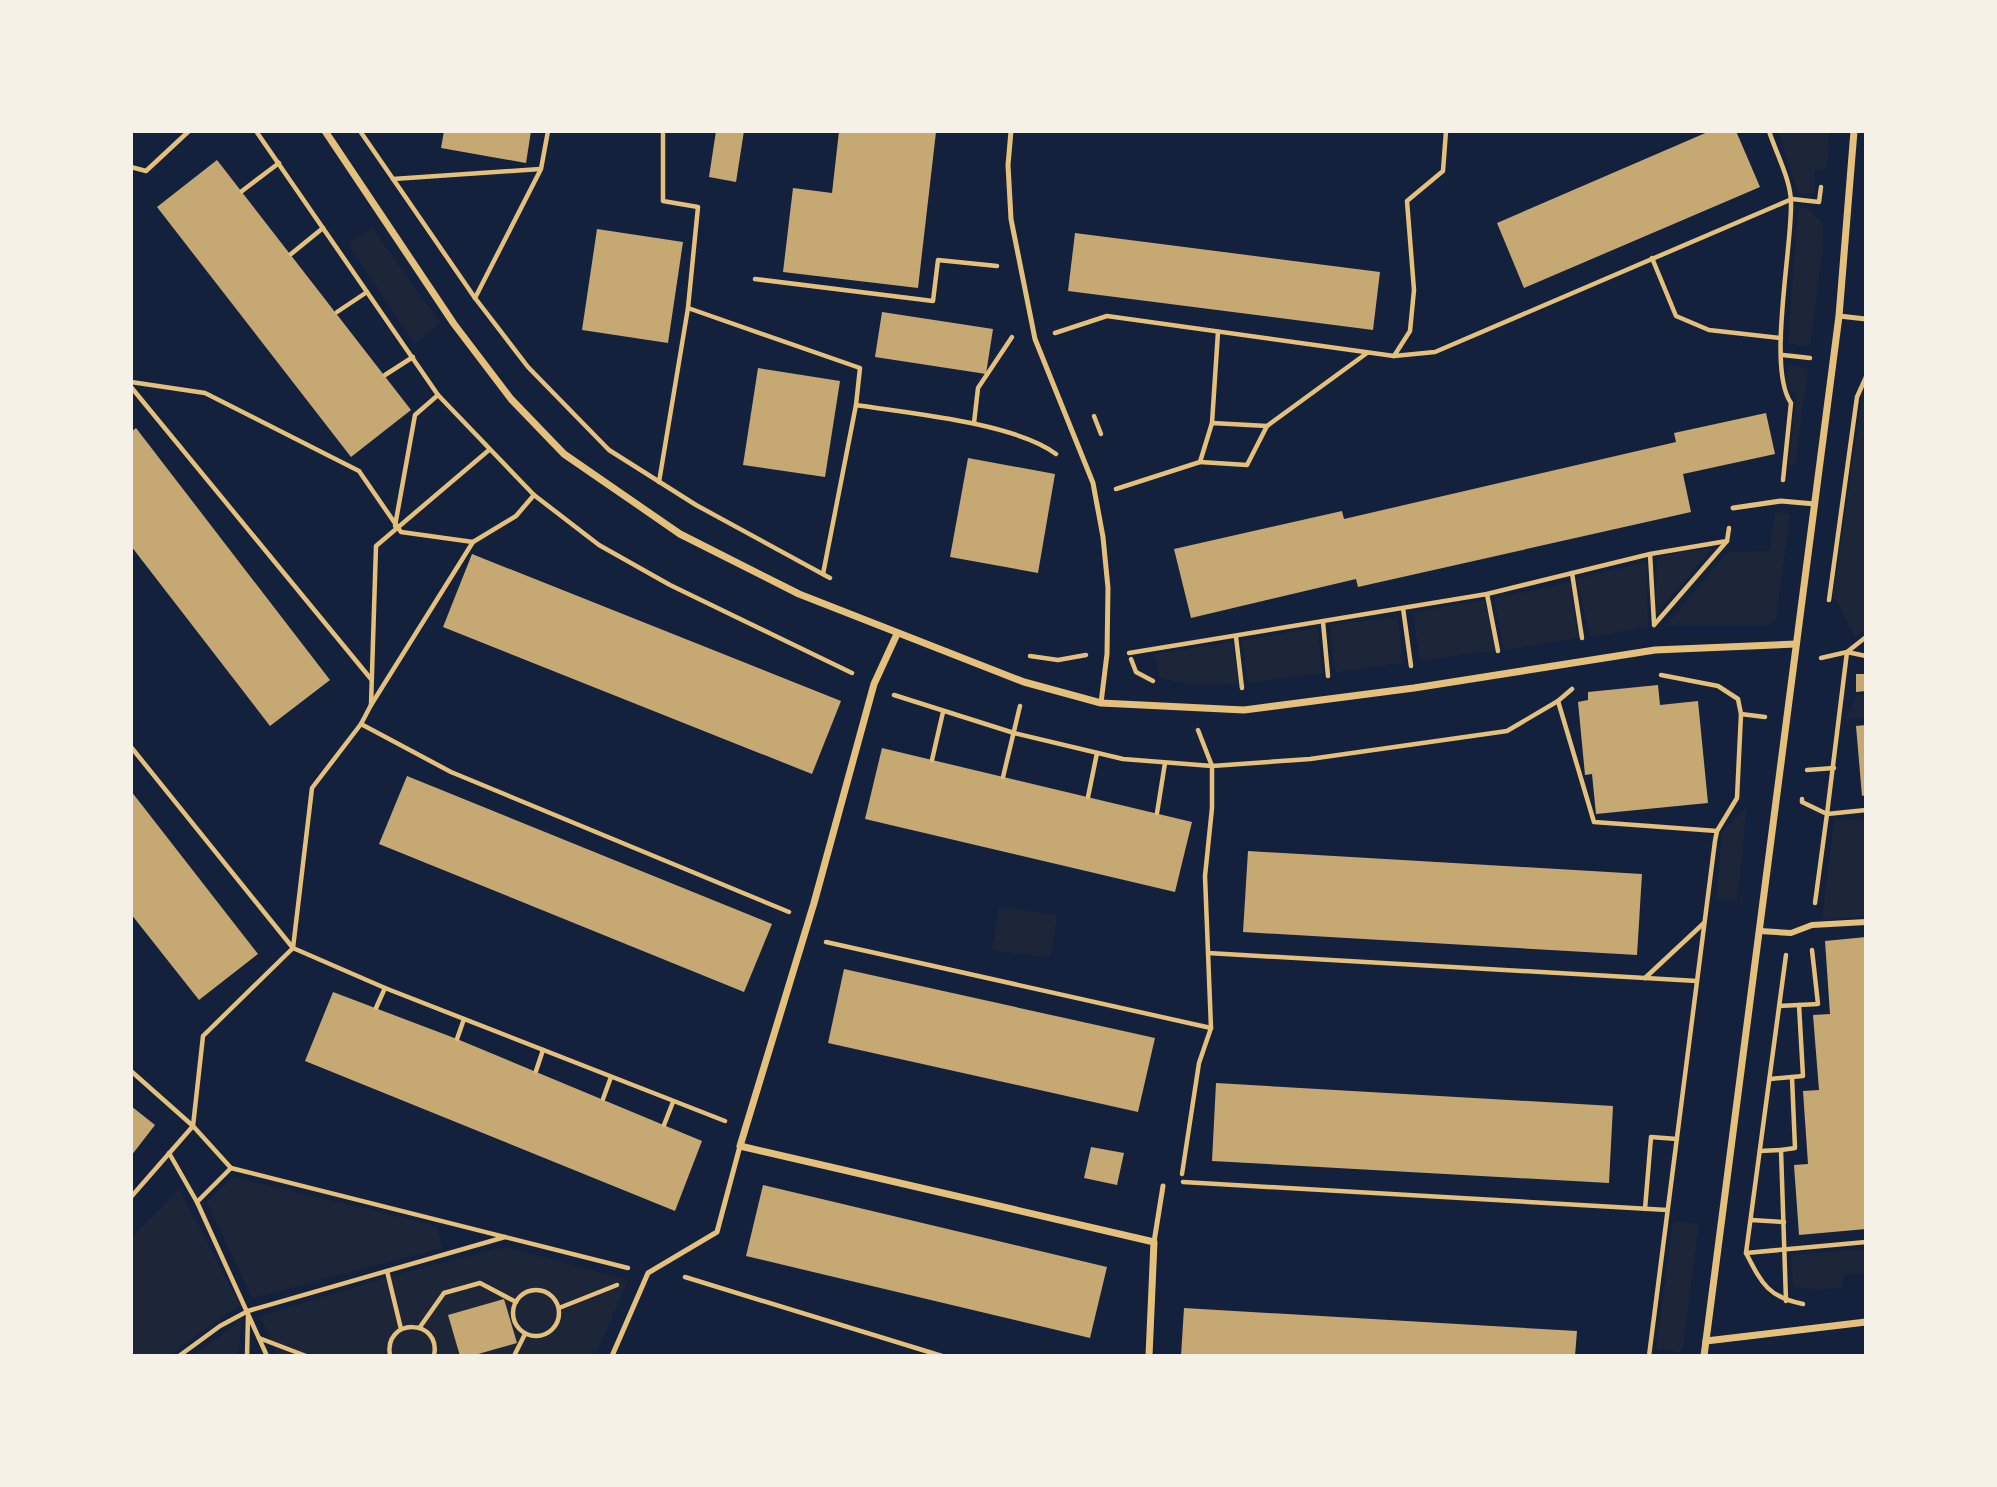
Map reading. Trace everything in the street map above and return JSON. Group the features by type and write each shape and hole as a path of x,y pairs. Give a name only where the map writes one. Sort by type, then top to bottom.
{"street":[{"path":"325,131 454,324 511,398 564,454 680,534 799,594 1024,682 1101,703 1244,710 1414,688 1655,650 1796,644"},
{"path":"1704,1356 1839,316 1854,131"},
{"path":"897,634 874,684 814,903 740,1146 1154,1242 1149,1356"},
{"path":"1760,932 1791,933 1812,925 1866,922"},
{"path":"1706,1341 1866,1322"}],"lane":[{"path":"1011,131 1007,165 1011,219 1035,339 1094,483 1108,587 1107,654 1101,703"},
{"path":"1839,316 1866,319"},
{"path":"1733,508 1781,501 1815,504"},
{"path":"612,1356 648,1273 717,1232 740,1146"},
{"path":"1154,1242 1163,1186"}],"path":[{"path":"131,167 146,171 189,131"},
{"path":"360,131 474,298 528,367 609,450 659,482 834,580"},
{"path":"474,298 541,169 548,131"},
{"path":"663,131 663,201 698,207"},
{"path":"1394,356 1410,331 1414,290 1407,201 1443,171 1446,131"},
{"path":"1769,131 1792,199 1780,377 1784,393 1791,403 1781,501"},
{"path":"242,191 279,163"},
{"path":"393,179 541,169"},
{"path":"1035,339 1107,316 1394,356 1435,352 1792,199 1819,202 1821,187"},
{"path":"659,482 688,308 698,207 692,200"},
{"path":"291,254 323,228"},
{"path":"1652,258 1676,316 1709,330 1781,338"},
{"path":"755,279 933,301 938,260 1001,266"},
{"path":"337,312 367,292"},
{"path":"688,308 860,368 860,391 822,574"},
{"path":"1200,462 1212,423 1218,332"},
{"path":"974,423 978,388 1004,351"},
{"path":"1116,489 1200,462 1247,466 1267,426 1368,353"},
{"path":"385,375 413,357"},
{"path":"1829,603 1857,397 1866,377"},
{"path":"131,384 205,393 359,471 395,527 401,532 474,542"},
{"path":"131,384 371,679"},
{"path":"395,527 415,415 438,395"},
{"path":"856,405 974,423 1046,446 1058,455"},
{"path":"1212,423 1267,426"},
{"path":"371,705 376,546 395,527 489,450"},
{"path":"131,1197 193,1126 203,1036 293,948 312,788 361,724 474,542 516,516 534,495"},
{"path":"1650,554 1654,625 1727,541 1733,508"},
{"path":"1166,683 1154,682 1136,672 1128,653 1487,594 1650,554 1727,541"},
{"path":"1572,573 1586,659"},
{"path":"1487,594 1503,674"},
{"path":"1403,608 1414,688"},
{"path":"1323,622 1331,699"},
{"path":"1236,637 1244,710"},
{"path":"1779,1006 1818,1004 1812,925 1847,652 1866,637"},
{"path":"1820,671 1823,645"},
{"path":"1018,652 1058,660 1086,655 1087,647"},
{"path":"1821,658 1847,652 1866,656"},
{"path":"1649,1356 1717,831 1737,798 1741,714 1738,699 1718,686 1656,674"},
{"path":"1124,759 1212,766 1310,759 1507,731 1558,701 1578,683"},
{"path":"1558,701 1594,822 1717,831"},
{"path":"1003,777 1020,706"},
{"path":"932,760 943,712"},
{"path":"1741,714 1767,717"},
{"path":"361,724 451,772 790,912"},
{"path":"1179,1194 1199,1063 1211,1028 1205,876 1212,807 1212,766 1197,727"},
{"path":"131,747 293,948 385,988 745,1129"},
{"path":"1088,797 1097,753"},
{"path":"1805,781 1808,758"},
{"path":"1157,813 1165,763"},
{"path":"1807,770 1834,768"},
{"path":"1803,792 1802,802 1827,814 1866,810"},
{"path":"1645,978 1704,922"},
{"path":"1791,933 1746,1253 1759,1279 1771,1293 1786,1301 1815,1306"},
{"path":"821,941 1211,1028"},
{"path":"1208,953 1697,981"},
{"path":"376,1008 385,988"},
{"path":"1770,1079 1803,1076 1800,1005"},
{"path":"457,1039 464,1019"},
{"path":"536,1071 543,1050"},
{"path":"131,1071 193,1126 231,1168 648,1273 671,1273 942,1356"},
{"path":"603,1098 611,1077"},
{"path":"1760,1151 1795,1148 1792,1077"},
{"path":"664,1125 673,1102"},
{"path":"1645,1209 1651,1137 1677,1139"},
{"path":"1781,1150 1786,1301"},
{"path":"169,1153 197,1202 267,1356"},
{"path":"197,1202 231,1168"},
{"path":"1163,1186 1180,1182 1667,1210"},
{"path":"1751,1220 1784,1222"},
{"path":"179,1356 220,1326 248,1311 506,1237"},
{"path":"1746,1253 1866,1242"},
{"path":"387,1271 401,1329"},
{"path":"559,1308 648,1273"},
{"path":"420,1327 444,1293 480,1283 516,1302"},
{"path":"543,1291 551,1295 559,1308 557,1323 552,1330 539,1337 525,1334 515,1323 516,1302 528,1292 543,1291"},
{"path":"247,1356 248,1311"},
{"path":"390,1356 393,1337 401,1329 412,1325 420,1327 432,1336 434,1356"},
{"path":"514,1356 525,1334"},
{"path":"259,1337 306,1356"}],"shaded area":[{"path":"1778,131 1829,131 1827,170 1814,170 1814,194 1798,193"},
{"path":"1808,208 1822,223 1823,245 1810,347 1788,343 1798,209"},
{"path":"372,227 440,323 415,344 348,244"},
{"path":"1788,365 1808,369 1795,466 1788,466 1797,395 1784,388"},
{"path":"1866,398 1866,630 1855,636 1833,596 1862,399"},
{"path":"1774,512 1790,514 1776,619 1767,626 1665,626 1728,552 1770,551"},
{"path":"1712,548 1656,614 1657,557"},
{"path":"1646,562 1648,627 1590,637 1577,579"},
{"path":"1570,582 1578,638 1504,650 1494,599"},
{"path":"1485,600 1495,650 1420,661 1413,612"},
{"path":"1398,617 1403,663 1335,672 1330,625"},
{"path":"1317,628 1323,673 1248,683 1242,640"},
{"path":"1232,642 1239,684 1197,685 1159,678 1155,654"},
{"path":"1866,694 1866,717 1846,719 1857,695"},
{"path":"1747,806 1737,901 1716,899 1722,833"},
{"path":"1865,819 1866,916 1822,920 1834,821"},
{"path":"999,907 1057,915 1050,957 992,950"},
{"path":"233,1177 437,1226 442,1248 252,1298 207,1202"},
{"path":"179,1189 240,1305 167,1356 131,1356 131,1238"},
{"path":"1673,1221 1699,1224 1682,1352 1656,1349"},
{"path":"506,1247 628,1280 595,1356 278,1356 260,1316 399,1274"},
{"path":"1866,1249 1866,1273 1843,1275 1843,1287 1820,1290 1793,1287 1791,1255"},
{"path":"242,1319 238,1356 194,1356"}],"building":[{"path":"444,131 531,131 526,163 441,148"},
{"path":"716,131 744,131 736,182 709,177"},
{"path":"839,131 936,132 918,288 783,272 793,188 832,193"},
{"path":"1710,131 1736,131 1760,187 1524,288 1497,223"},
{"path":"217,160 411,410 351,457 157,207"},
{"path":"597,229 683,242 668,343 582,330"},
{"path":"1075,233 1380,272 1373,330 1068,291"},
{"path":"882,312 993,329 986,374 875,357"},
{"path":"758,368 840,381 825,477 743,465"},
{"path":"1766,413 1775,454 1683,474 1691,512 1358,587 1356,579 1191,618 1174,549 1342,511 1344,519 1676,442 1674,433"},
{"path":"136,428 330,680 270,726 131,546 131,432"},
{"path":"968,458 1055,474 1038,573 950,557"},
{"path":"472,554 841,701 812,774 443,627"},
{"path":"1856,674 1866,674 1866,691 1856,692"},
{"path":"1658,685 1660,705 1698,701 1708,803 1596,814 1592,774 1585,775 1578,702 1588,700 1588,692"},
{"path":"1866,725 1866,795 1862,796 1856,726"},
{"path":"882,748 1192,822 1175,892 865,819"},
{"path":"407,776 772,924 744,992 379,844"},
{"path":"131,791 258,954 199,1000 131,914"},
{"path":"1248,851 1642,874 1637,955 1243,932"},
{"path":"1866,937 1866,1229 1799,1235 1794,1165 1808,1164 1803,1091 1819,1090 1813,1015 1830,1014 1825,941"},
{"path":"844,969 1155,1038 1138,1112 828,1043"},
{"path":"333,992 457,1039 702,1141 675,1211 305,1061"},
{"path":"1216,1083 1613,1106 1609,1183 1212,1161"},
{"path":"131,1106 155,1125 131,1156"},
{"path":"1091,1147 1124,1153 1117,1185 1084,1178"},
{"path":"763,1185 1107,1267 1090,1338 746,1256"},
{"path":"504,1299 517,1343 471,1356 460,1356 448,1315"},
{"path":"1184,1308 1577,1331 1575,1356 1181,1356"}]}
